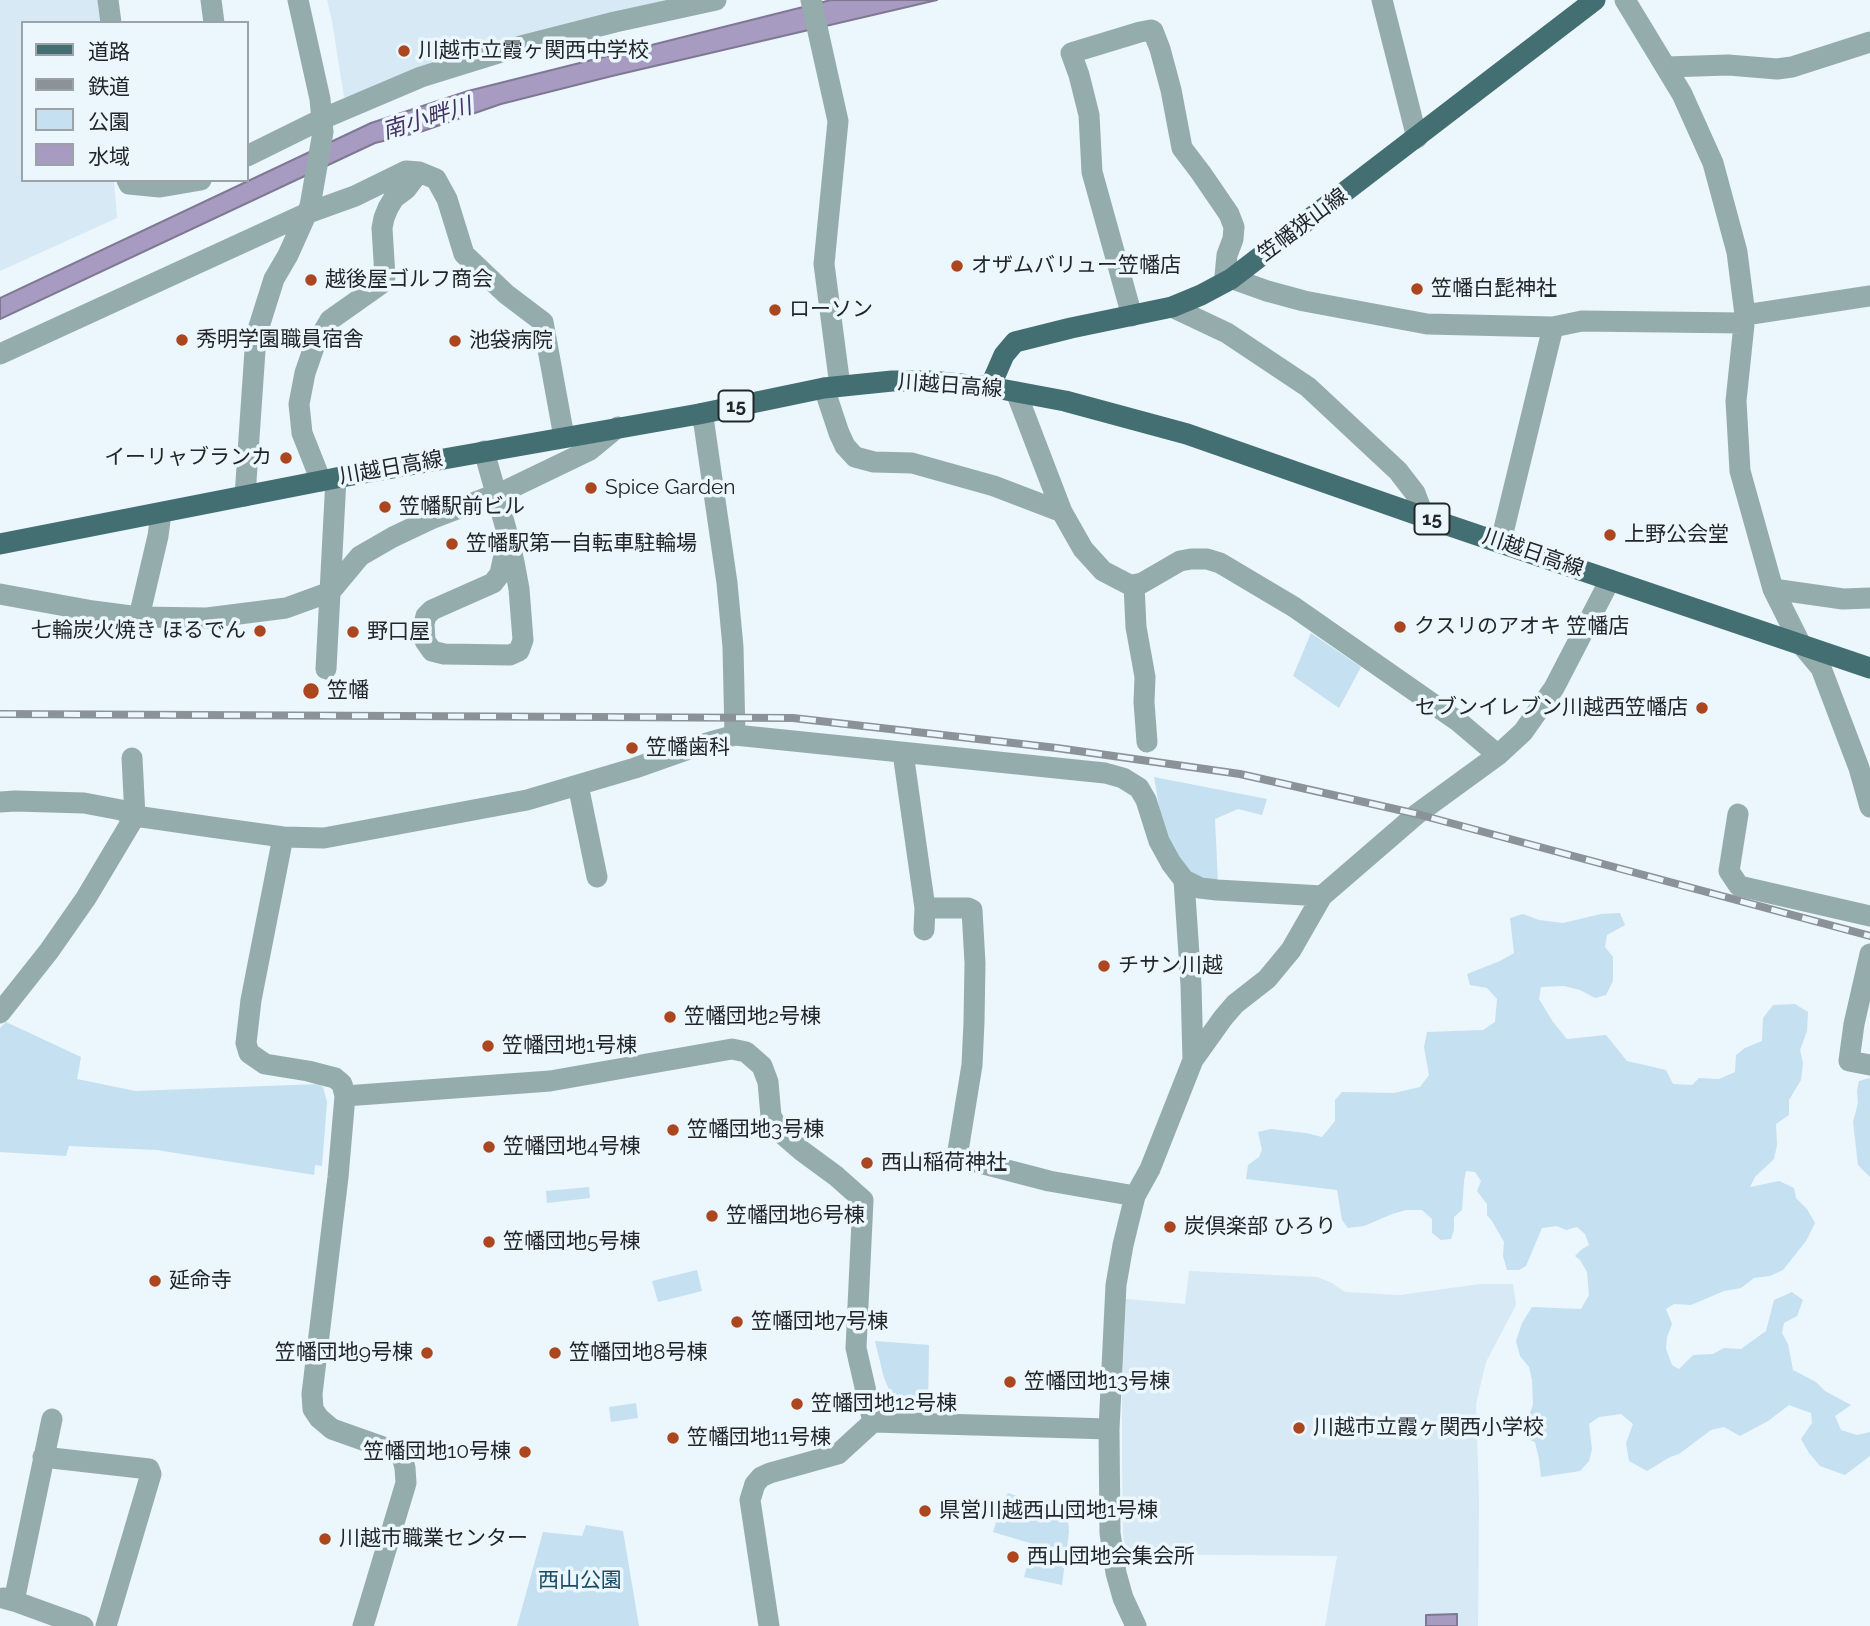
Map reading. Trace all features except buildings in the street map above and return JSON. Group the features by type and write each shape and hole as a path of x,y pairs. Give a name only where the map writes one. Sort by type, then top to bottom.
{"main road":[{"name":"笠幡狭山線","path":"990,387 1004,355 1015,342 1172,307 1231,279 1595,0"},
{"name":"川越日高線","path":"0,544 832,387 930,381 990,387 1065,401 1186,434 1870,667"}],"street":[{"path":"108,0 111,21"},
{"path":"211,0 214,21"},
{"path":"245,496 256,336 274,279 288,255 307,210 323,125 320,99 298,0"},
{"path":"248,156 323,125 421,77 508,50 615,22 716,0"},
{"path":"811,0 838,121 824,264 832,387 839,433 845,446 855,457 912,463 994,486 1062,512"},
{"path":"1382,0 1417,138"},
{"path":"1625,0 1693,115 1713,163 1737,252 1744,319 1735,401 1740,471 1773,589 1800,643 1821,668 1864,769 1870,807"},
{"path":"1132,316 1092,172 1089,115 1071,53 1140,32 1153,31 1171,90 1182,148 1229,214 1234,227 1225,267 1225,276 1231,279 1304,301 1427,324 1553,327 1582,321 1744,319 1870,296"},
{"path":"1667,67 1792,67 1870,42"},
{"path":"0,354 307,210 355,196 406,172 419,172 436,179 447,199 464,254 506,294 543,322 564,437"},
{"path":"326,669 330,592 328,480 302,433 299,404 314,347 330,320 382,284 384,218 394,198 406,189 419,172"},
{"path":"128,182 160,187 189,182"},
{"path":"1172,307 1227,332 1308,387 1398,471 1415,493 1424,517"},
{"path":"1501,541 1553,327"},
{"path":"1016,392 1062,512 1083,549 1103,571 1134,585 1180,561 1207,559 1220,563 1294,607 1459,722 1498,755"},
{"path":"699,414 704,424 729,595 735,735"},
{"path":"0,594 139,617 206,618 286,608 330,592 360,555 393,537 431,519 496,495 590,450 618,427"},
{"path":"484,451 508,536 519,589 523,640 519,651 510,655 444,654 432,651 425,641 426,616 432,610 493,583 500,574 508,536"},
{"path":"139,617 162,513"},
{"path":"1132,1625 1116,1573 1110,1533 1109,1429 1116,1285 1135,1196 1150,1169 1193,1060 1223,1018 1267,979 1291,950 1322,896 1417,814 1498,755 1523,732 1554,688 1610,580"},
{"path":"1134,585 1136,627 1145,677 1147,742"},
{"path":"1773,589 1843,598 1870,598"},
{"path":"0,802 84,803 121,810 135,816 283,837 324,838 527,800 735,735 1105,773 1123,778 1139,788 1146,800 1159,841 1184,880 1200,888 1217,890 1322,896"},
{"path":"903,752 925,908 924,930"},
{"path":"0,1013 50,951 135,816 132,758"},
{"path":"578,785 597,877"},
{"path":"1738,814 1729,871 1739,886 1870,916"},
{"path":"283,837 251,1000 246,1043 249,1053 265,1064 308,1071 335,1079 342,1084 345,1096 312,1394 313,1409 332,1429 397,1452 405,1468 406,1482 363,1626"},
{"path":"1184,880 1193,1060"},
{"path":"925,908 972,910 975,963 972,1065 957,1157 1049,1181 1135,1196"},
{"path":"1870,954 1854,1024 1849,1061 1870,1065"},
{"path":"345,1096 550,1082 732,1049 746,1052 762,1066 768,1082 771,1116 780,1132 863,1200 856,1348 873,1422"},
{"path":"52,1419 7,1599 83,1626"},
{"path":"769,1626 750,1500 755,1484 761,1478 838,1454 873,1422 1109,1429"},
{"path":"43,1457 149,1469 151,1475 106,1626"}],"shaded area":[{"path":"0,0 102,0 103,21 21,21 21,182 114,182 117,218 0,271"},
{"name":"川越市立霞ヶ関西中学校","path":"327,0 688,0 353,97 344,97"},
{"name":"川越市立霞ヶ関西小学校","path":"1189,1271 1317,1277 1345,1292 1400,1295 1480,1284 1513,1284 1516,1305 1486,1362 1476,1404 1479,1500 1478,1626 1325,1626 1337,1556 1126,1554 1123,1533 1122,1390 1126,1299 1185,1304"}],"green space":[{"path":"1311,633 1361,667 1339,708 1293,676"},
{"path":"1154,777 1267,799 1262,815 1238,809 1215,819 1218,884 1189,874 1164,835"},
{"path":"1620,913 1625,925 1607,935 1605,947 1613,957 1613,981 1606,995 1595,998 1564,986 1541,987 1539,999 1567,1039 1606,1035 1627,1061 1666,1070 1673,1084 1692,1085 1699,1078 1719,1079 1735,1072 1736,1055 1762,1041 1763,1018 1773,1005 1795,1004 1808,1012 1807,1031 1800,1050 1803,1063 1801,1080 1789,1100 1789,1115 1776,1124 1777,1145 1774,1159 1755,1177 1750,1187 1779,1181 1794,1188 1796,1198 1807,1209 1815,1223 1806,1241 1783,1270 1770,1276 1754,1278 1741,1288 1724,1291 1691,1305 1674,1304 1666,1309 1672,1324 1666,1349 1672,1365 1679,1369 1693,1355 1713,1354 1724,1348 1741,1349 1766,1331 1774,1300 1792,1292 1803,1300 1797,1316 1784,1323 1782,1333 1788,1344 1793,1370 1851,1405 1835,1416 1841,1430 1857,1435 1870,1432 1870,1456 1845,1475 1820,1466 1809,1453 1801,1439 1812,1423 1811,1413 1789,1405 1768,1421 1740,1436 1724,1427 1711,1430 1679,1454 1647,1471 1629,1461 1626,1443 1633,1424 1621,1414 1599,1417 1589,1424 1592,1449 1589,1461 1580,1471 1541,1477 1535,1442 1525,1438 1527,1420 1533,1405 1532,1380 1529,1367 1520,1356 1516,1341 1522,1323 1532,1307 1581,1309 1589,1295 1587,1272 1575,1256 1589,1245 1585,1234 1577,1227 1566,1230 1557,1226 1542,1228 1526,1266 1519,1270 1507,1270 1503,1256 1504,1242 1487,1215 1487,1204 1477,1191 1481,1181 1475,1172 1466,1171 1462,1210 1454,1217 1451,1239 1441,1240 1432,1233 1432,1219 1422,1210 1406,1210 1364,1226 1348,1228 1342,1220 1337,1190 1246,1179 1248,1165 1259,1157 1262,1150 1258,1132 1271,1129 1322,1137 1335,1121 1335,1100 1342,1092 1394,1093 1420,1087 1429,1075 1424,1047 1427,1032 1483,1030 1495,1022 1497,999 1487,988 1470,985 1467,974 1514,953 1510,918 1523,914 1539,920 1563,923 1601,914"},
{"path":"6,1022 81,1057 77,1079 135,1091 319,1084 323,1087 327,1102 322,1166 315,1165 314,1175 157,1150 69,1146 66,1156 0,1152 0,1028"},
{"path":"1870,1078 1870,1177 1858,1165 1853,1122 1858,1103 1859,1081"},
{"path":"589,1187 590,1198 547,1203 546,1191"},
{"path":"697,1270 702,1291 658,1302 652,1281"},
{"path":"875,1341 929,1345 928,1407 904,1406 894,1401 884,1378"},
{"path":"636,1403 638,1418 611,1422 609,1407"},
{"path":"1008,1493 1044,1511 1068,1517 1069,1532 1062,1585 1024,1577 1033,1544 993,1532 1003,1500"},
{"name":"西山公園","path":"586,1525 623,1531 639,1626 517,1626 543,1532 582,1536"}],"water":[{"name":"南小畔川","path":"831,0 937,0 501,104 420,132 375,143 0,319 0,298 371,123 468,91"},
{"path":"1457,1614 1457,1626 1426,1626 1426,1615"}],"railway":[{"path":"0,714 793,718 1057,748 1240,774 1417,814 1870,936"}],"place":[{"name":"川越市立霞ヶ関西中学校","path":"404,51"},
{"name":"オザムバリュー笠幡店","path":"957,266"},
{"name":"越後屋ゴルフ商会","path":"311,280"},
{"name":"笠幡白髭神社","path":"1417,289"},
{"name":"ローソン","path":"775,310"},
{"name":"秀明学園職員宿舎","path":"182,340"},
{"name":"池袋病院","path":"455,341"},
{"name":"イーリャブランカ","path":"286,458"},
{"name":"Spice Garden","path":"591,488"},
{"name":"笠幡駅前ビル","path":"385,507"},
{"name":"上野公会堂","path":"1610,535"},
{"name":"笠幡駅第一自転車駐輪場","path":"452,544"},
{"name":"クスリのアオキ 笠幡店","path":"1400,627"},
{"name":"七輪炭火焼き ほるでん","path":"260,631"},
{"name":"野口屋","path":"353,632"},
{"name":"笠幡","path":"311,691"},
{"name":"セブンイレブン川越西笠幡店","path":"1702,708"},
{"name":"笠幡歯科","path":"632,748"},
{"name":"チサン川越","path":"1104,966"},
{"name":"笠幡団地2号棟","path":"670,1017"},
{"name":"笠幡団地1号棟","path":"488,1046"},
{"name":"笠幡団地3号棟","path":"673,1130"},
{"name":"笠幡団地4号棟","path":"489,1147"},
{"name":"西山稲荷神社","path":"867,1163"},
{"name":"笠幡団地6号棟","path":"712,1216"},
{"name":"炭倶楽部 ひろり","path":"1170,1227"},
{"name":"笠幡団地5号棟","path":"489,1242"},
{"name":"延命寺","path":"155,1281"},
{"name":"笠幡団地7号棟","path":"737,1322"},
{"name":"笠幡団地9号棟","path":"427,1353"},
{"name":"笠幡団地8号棟","path":"555,1353"},
{"name":"笠幡団地13号棟","path":"1010,1382"},
{"name":"笠幡団地12号棟","path":"797,1404"},
{"name":"川越市立霞ヶ関西小学校","path":"1299,1428"},
{"name":"笠幡団地11号棟","path":"673,1438"},
{"name":"笠幡団地10号棟","path":"525,1452"},
{"name":"県営川越西山団地1号棟","path":"925,1511"},
{"name":"川越市職業センター","path":"325,1539"},
{"name":"西山団地会集会所","path":"1013,1557"}]}
